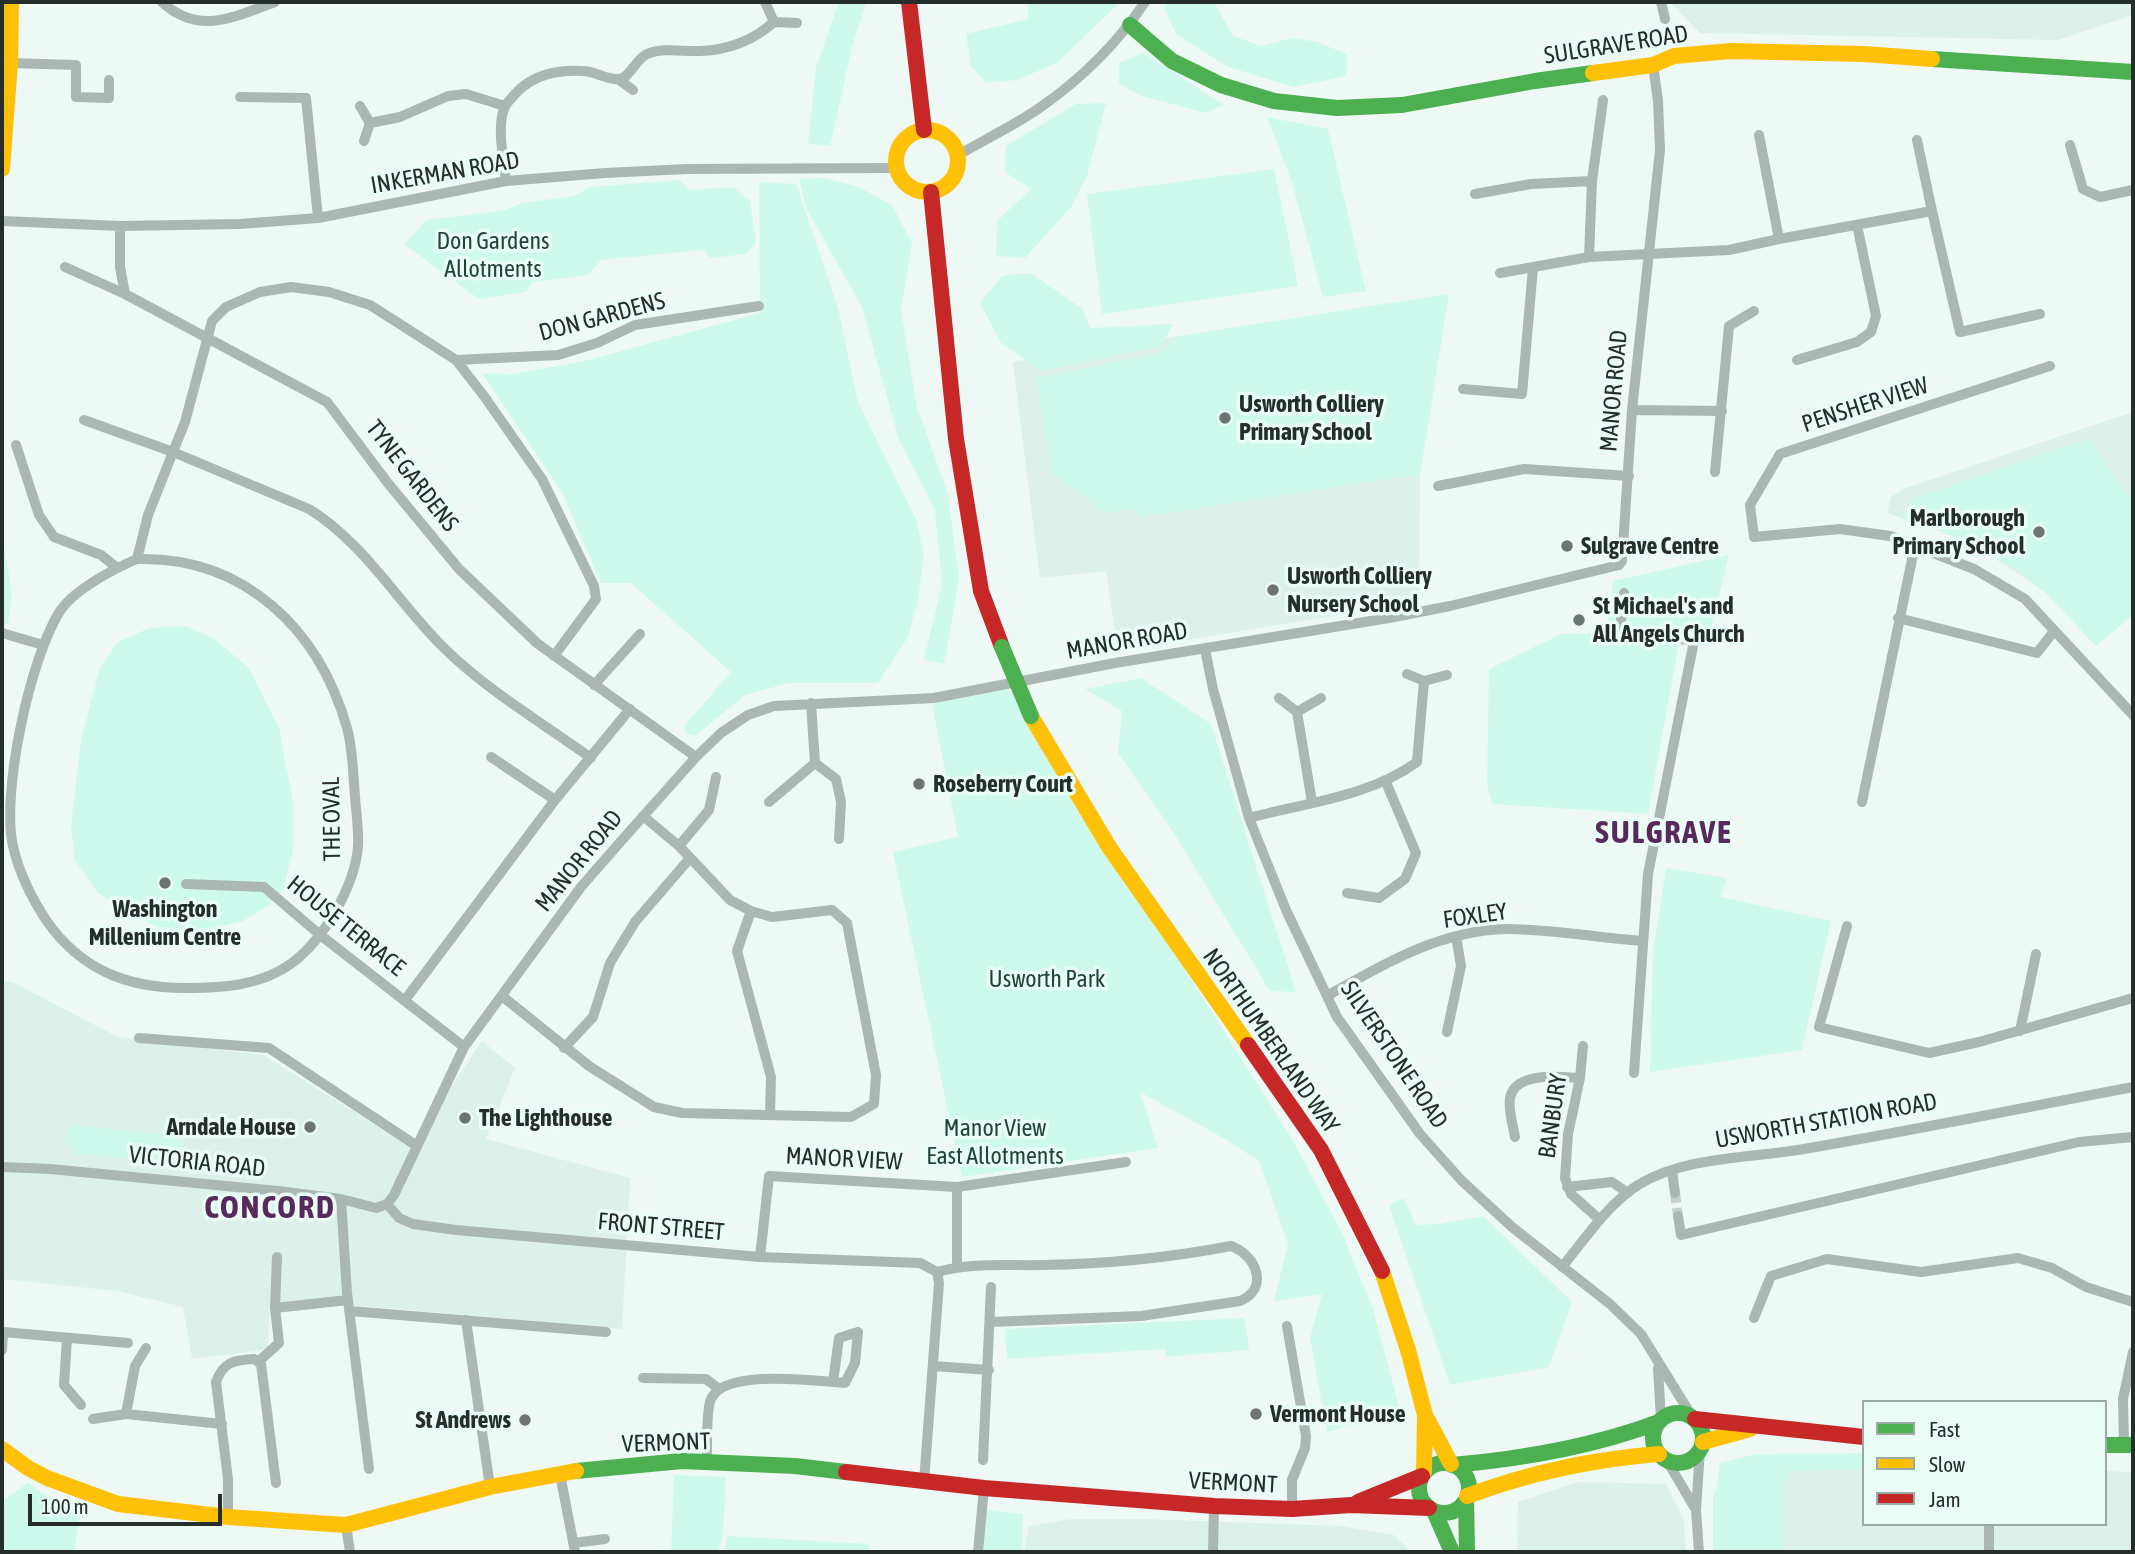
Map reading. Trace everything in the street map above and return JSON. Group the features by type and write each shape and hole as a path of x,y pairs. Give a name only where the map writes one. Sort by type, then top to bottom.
{"main road":[{"path":"2,169 10,64 10,2"},
{"path":"909,2 923,130"},
{"name":"SULGRAVE ROAD","path":"1130,25 1172,61 1221,85 1274,102 1337,108 1402,105 1535,81 1654,65 1674,56 1744,51 1864,54 2133,72"},
{"path":"923,130 944,135 958,155 955,176 948,185 931,192 910,188 902,181 896,168 899,146 906,138 923,130"},
{"name":"NORTHUMBERLAND WAY","path":"931,192 956,439 981,591 1002,647 1031,716 1109,847 1321,1150 1381,1267 1408,1350 1425,1415 1451,1464"},
{"path":"1452,1552 1419,1490 1423,1474 1436,1464 1509,1460 1594,1445 1624,1436 1675,1413 1682,1413 1694,1419 1862,1437"},
{"name":"NORTHUMBERLAND WAY","path":"1423,1474 1425,1415"},
{"path":"1694,1419 1700,1426 1701,1446"},
{"path":"1660,1421 1653,1435 1653,1442 1663,1457"},
{"path":"1432,1510 1448,1513 1461,1506 1466,1498 1504,1482 1615,1458 1663,1457 1673,1462 1688,1461 1701,1446 1760,1427"},
{"path":"2107,1445 2129,1445"},
{"name":"VERMONT","path":"2,1448 39,1474 118,1504 228,1517 346,1525 491,1488 584,1469 682,1461 795,1466 984,1488 1214,1506 1292,1509 1351,1505 1432,1510"},
{"path":"1451,1464 1459,1468 1468,1481 1467,1552"},
{"name":"VERMONT","path":"1351,1505 1423,1474"}],"street":[{"path":"162,2 174,13 195,21 224,21 275,2"},
{"path":"765,2 774,22"},
{"path":"958,155 1038,109 1090,68 1130,25 1145,2"},
{"path":"1661,2 1665,19"},
{"path":"618,79 624,77 645,54 721,48 744,41 774,22 797,23"},
{"path":"10,64 76,65 76,97 109,98 109,80"},
{"name":"MANOR ROAD","path":"387,1204 394,1195 464,1047 581,887 696,757 721,733 748,715 774,706 933,698 1450,606 1619,565 1624,553 1632,410 1660,150 1654,65"},
{"path":"506,181 502,120 505,106 522,87 551,72 589,71 618,79 633,90"},
{"path":"370,123 400,117 448,96 466,94 505,106"},
{"path":"240,97 306,98 318,218"},
{"path":"1589,257 1592,181 1603,100"},
{"path":"360,106 370,123 364,141"},
{"path":"1759,135 1779,239"},
{"path":"1917,140 1960,332 2040,314"},
{"path":"2070,145 2083,189 2100,197 2133,190"},
{"name":"INKERMAN ROAD","path":"2,222 120,226 240,225 318,218 506,181 687,169 896,168"},
{"path":"1475,194 1531,184 1592,181"},
{"path":"1500,273 1589,257 1729,250 1932,211"},
{"path":"1797,360 1857,342 1871,332 1876,316 1857,225"},
{"path":"120,226 120,267 125,294"},
{"name":"TYNE GARDENS","path":"65,267 125,294 327,402 387,482 459,569 538,644 696,757"},
{"path":"1462,389 1522,394 1534,268"},
{"path":"136,559 148,515 185,422 212,321 226,307 260,292 291,287 329,292 370,305 456,359 542,478 594,586 596,599 554,656"},
{"name":"DON GARDENS","path":"456,359 558,355 597,343 635,325 759,306"},
{"path":"1716,472 1729,326 1754,311"},
{"name":"PENSHER VIEW","path":"1914,545 1891,536 1840,529 1754,537 1750,505 1780,454 2050,366"},
{"path":"1632,410 1722,411"},
{"path":"84,420 173,452 309,509 327,520 358,548 443,646 490,687 591,758"},
{"path":"16,444 39,515 54,537 102,555 116,567"},
{"path":"1438,485 1524,469 1629,476"},
{"path":"1862,802 1914,545 1974,569 2025,599 2133,715"},
{"name":"THE OVAL","path":"136,559 156,559 191,564 240,582 286,617 321,664 348,730 358,845 353,875 339,905 319,934 293,962 256,981 205,988 164,988 118,978 69,948 37,907 19,867 6,819 19,740 43,645 62,609 75,595 116,567 136,559"},
{"path":"1624,593 1620,630 1694,641 1648,874 1634,1073"},
{"path":"1898,618 2037,653 2054,631"},
{"path":"2,632 43,645"},
{"path":"594,685 640,634"},
{"name":"SILVERSTONE ROAD","path":"1205,649 1213,689 1248,818 1286,910 1337,1017 1420,1134 1471,1190 1512,1227 1610,1304 1641,1334 1694,1419"},
{"path":"1407,674 1424,681 1447,675"},
{"path":"1248,818 1356,791 1385,780 1416,762 1424,681"},
{"path":"1279,698 1297,712 1312,802"},
{"path":"1297,712 1321,698"},
{"path":"811,703 815,763 836,779 841,802 839,839"},
{"path":"405,1000 555,800 630,709"},
{"path":"491,757 555,800"},
{"path":"769,802 815,763"},
{"path":"679,846 709,810 716,777"},
{"path":"1347,893 1379,898 1405,879 1416,853 1385,780"},
{"path":"502,996 589,1066 654,1107 682,1113 851,1117 874,1104 876,1075 847,923 832,910 772,916 751,911 730,900 679,846 643,816"},
{"path":"565,1048 593,1017 610,963 635,922 690,858"},
{"name":"HOUSE TERRACE","path":"186,884 264,887 319,934 464,1047"},
{"path":"751,911 737,951 771,1077 770,1115"},
{"path":"1846,926 1819,1027 1929,1053 2020,1031 2133,998"},
{"name":"FOXLEY","path":"1327,996 1403,955 1456,936 1507,929 1642,942"},
{"path":"1447,1032 1461,966 1456,936"},
{"path":"2020,1031 2036,954"},
{"path":"139,1038 269,1048 417,1146"},
{"name":"BANBURY","path":"1583,1046 1580,1078 1568,1133 1565,1178 1578,1202 1600,1220"},
{"path":"1515,1137 1510,1098 1515,1087 1538,1076 1580,1078"},
{"name":"USWORTH STATION ROAD","path":"1562,1267 1600,1220 1628,1193 1640,1184 1672,1171 2133,1087"},
{"path":"1678,1216 1681,1235 2079,1142 2133,1137"},
{"path":"957,1266 957,1187 1126,1162"},
{"name":"VICTORIA ROAD","path":"2,1167 192,1182 341,1199 376,1208 387,1204"},
{"path":"1672,1171 1675,1193"},
{"name":"MANOR VIEW","path":"760,1257 769,1176 957,1187"},
{"path":"1567,1186 1612,1181 1628,1193"},
{"path":"341,1199 348,1301 369,1469"},
{"name":"FRONT STREET","path":"387,1204 399,1218 406,1221 446,1229 760,1257 920,1263 937,1272"},
{"path":"924,1482 939,1283 937,1272 957,1266 1125,1262 1231,1246 1241,1249 1255,1266 1256,1286 1249,1297 1240,1301 1141,1317 990,1322"},
{"path":"258,1362 279,1343 275,1308 277,1257"},
{"path":"1754,1318 1771,1276 1827,1259 1921,1272 2018,1258 2052,1268 2086,1287 2133,1302"},
{"path":"983,1460 991,1287"},
{"path":"275,1308 348,1301 466,1320 606,1332"},
{"path":"466,1320 491,1488"},
{"path":"1287,1326 1306,1436 1305,1448 1293,1480 1292,1509"},
{"path":"2,1350 3,1332 128,1343"},
{"path":"67,1338 64,1385 81,1405"},
{"path":"126,1414 135,1366 146,1348"},
{"path":"2129,1445 2123,1399 2133,1352"},
{"path":"228,1517 228,1479 216,1382 219,1371 233,1360 254,1359 261,1364 276,1483"},
{"name":"SILVERSTONE ROAD","path":"1658,1365 1660,1421"},
{"path":"933,1366 989,1370"},
{"path":"643,1378 706,1379 719,1389"},
{"path":"706,1464 710,1399 719,1389 734,1382 752,1379 832,1382"},
{"path":"93,1419 126,1414 222,1424"},
{"path":"1699,1552 1696,1510 1701,1446"},
{"path":"1663,1457 1696,1510"},
{"path":"560,1474 574,1548 606,1539"},
{"path":"978,1552 984,1488"},
{"path":"1213,1552 1214,1506"},
{"path":"346,1525 350,1552"},
{"path":"1989,1526 1989,1552"}],"shaded area":[{"path":"1670,2 2133,2 2133,15 2058,40 1700,33"},
{"name":"Usworth Colliery Primary School","path":"1449,294 1420,474 1419,602 1118,651 1106,571 1040,578 1013,362"},
{"name":"Marlborough Primary School","path":"2133,412 2133,615 2096,646 2046,593 2016,572 1953,536 1887,513 1891,497 1903,489"},
{"path":"2,981 12,982 118,1037 263,1055 411,1147 482,1041 515,1068 486,1139 630,1178 622,1329 340,1304 270,1305 268,1349 192,1359 183,1307 117,1291 2,1279"},
{"path":"1862,1465 1862,1526 2107,1526 2107,1471 2133,1472 2133,1552 1713,1552 1713,1498 1726,1468"},
{"path":"1578,1482 1666,1484 1684,1520 1686,1552 1517,1552 1518,1502"},
{"path":"1071,1519 1341,1526 1394,1535 1411,1552 1024,1552 1029,1526"}],"green space":[{"path":"839,2 866,2 852,47 830,146 808,144 816,67"},
{"path":"1028,2 1120,2 1057,63 1017,80 986,83 971,66 966,34 1028,19"},
{"path":"1168,2 1214,2 1233,36 1261,46 1293,38 1317,42 1347,54 1346,76 1294,87 1228,67 1176,34 1164,8"},
{"path":"1144,53 1224,105 1206,113 1139,95 1119,83 1119,63"},
{"path":"1106,103 1087,176 1071,207 1025,258 996,256 997,221 1031,189 1005,172 1006,146 1076,104"},
{"path":"1267,117 1328,129 1366,291 1323,297 1292,182"},
{"path":"1274,169 1298,286 1102,314 1087,194"},
{"path":"823,178 859,187 892,205 912,243 901,310 917,407 948,494 959,579 944,664 924,660 942,584 935,510 899,440 862,307 806,208 799,179"},
{"name":"Don Gardens Allotments","path":"679,180 690,190 733,187 750,201 756,242 746,254 711,258 703,250 601,260 588,275 533,282 526,292 479,299 404,244 427,220 506,210 522,203 574,196 590,187"},
{"path":"759,182 796,184 838,308 858,402 917,521 924,558 908,637 878,683 789,683 745,695 695,736 687,734 684,726 731,672 631,583 601,583 563,494 482,373 512,374 585,361 760,313"},
{"path":"1030,273 1083,309 1090,328 1173,324 1161,346 1042,371 1001,343 980,303 1002,276"},
{"path":"1449,294 1420,474 1141,517 1134,508 1106,513 1052,473 1037,378 1161,353 1179,336"},
{"name":"Marlborough Primary School","path":"2089,439 2133,503 2133,615 2096,646 2047,594 2015,569 1960,539 1903,518 1915,498"},
{"path":"2,536 12,593 8,624 2,622"},
{"path":"1729,555 1710,633 1681,631 1648,814 1493,804 1487,785 1489,669 1561,634 1606,633 1613,581"},
{"path":"185,626 213,638 249,668 279,728 293,802 293,850 283,890 269,905 243,921 201,931 159,927 123,911 97,892 75,860 71,826 81,740 100,668 118,642 149,628"},
{"path":"1141,678 1211,724 1296,992 1270,991 1174,833 1118,753 1122,711 1085,689"},
{"name":"Usworth Park","path":"1004,683 1292,1139 1342,1233 1373,1309 1400,1410 1327,1432 1310,1338 1322,1294 1274,1301 1288,1244 1259,1161 1140,1092 1158,1148 962,1177 893,852 958,837 932,704"},
{"path":"1666,868 1726,878 1721,897 1831,921 1802,1050 1650,1072 1653,950"},
{"path":"74,1125 175,1136 182,1145 182,1154 167,1162 76,1154 64,1141"},
{"path":"1404,1198 1416,1225 1440,1224 1483,1216 1572,1302 1549,1367 1450,1385 1389,1205"},
{"path":"1245,1318 1249,1350 1166,1357 1165,1349 1007,1359 1005,1329"},
{"path":"1862,1453 1862,1469 1790,1471 1784,1487 1784,1552 1715,1552 1715,1501 1720,1463 1757,1454"},
{"path":"674,1475 726,1477 723,1535 718,1552 671,1552"},
{"path":"28,1483 80,1517 74,1552 2,1552 2,1501"},
{"path":"987,1510 1023,1514 1022,1552 983,1552"},
{"path":"727,1536 869,1544 869,1552 725,1552"}],"tunnel":[{"path":"1675,1193 1678,1216"}],"traffic: fast":[{"path":"1130,25 1172,61 1221,85 1274,101 1337,108 1402,105 1593,73"},
{"path":"1932,59 2133,72"},
{"path":"1002,647 1031,716"},
{"path":"1678,1413 1696,1420 1703,1438 1696,1456 1678,1463 1660,1456 1653,1438 1660,1420 1678,1413"},
{"path":"1452,1465 1557,1451 1659,1422"},
{"path":"2107,1445 2133,1445"},
{"path":"576,1471 682,1461 795,1466 846,1472"},
{"path":"1444,1463 1462,1470 1469,1488 1462,1506 1444,1513 1426,1506 1419,1488 1426,1470 1444,1463"},
{"path":"1466,1500 1467,1552"},
{"path":"1434,1511 1452,1552"}],"traffic: slow":[{"path":"2,169 10,63 11,2"},
{"path":"1593,73 1653,65 1674,56 1731,51 1864,54 1932,59"},
{"path":"927,130 939,132 949,139 956,149 958,161 956,173 949,183 939,190 927,192 915,190 905,183 898,173 896,161 898,149 905,139 915,132 927,130"},
{"path":"1031,716 1109,847 1248,1045"},
{"path":"1382,1271 1408,1350 1425,1415 1451,1464"},
{"path":"1424,1472 1425,1418"},
{"path":"1703,1442 1750,1429"},
{"path":"2,1449 47,1478 118,1504 228,1517 346,1525 490,1487 576,1471"},
{"path":"1467,1496 1562,1468 1659,1454"}],"traffic: jam":[{"path":"909,2 924,130"},
{"path":"931,192 956,439 981,591 1002,647"},
{"path":"1248,1045 1321,1150 1382,1271"},
{"path":"1695,1419 1862,1437"},
{"path":"846,1472 984,1488 1214,1506 1292,1509 1351,1505 1429,1508"},
{"path":"1358,1502 1422,1476"}],"place":[{"name":"Usworth Colliery Primary School","path":"1225,418"},
{"name":"Marlborough Primary School","path":"2039,532"},
{"name":"Sulgrave Centre","path":"1567,546"},
{"name":"Usworth Colliery Nursery School","path":"1273,590"},
{"name":"St Michael's and All Angels Church","path":"1579,620"},
{"name":"Roseberry Court","path":"919,784"},
{"name":"Washington Millenium Centre","path":"165,883"},
{"name":"The Lighthouse","path":"465,1118"},
{"name":"Arndale House","path":"310,1127"},
{"name":"Vermont House","path":"1256,1414"},
{"name":"St Andrews","path":"525,1420"}],"district":[{"name":"SULGRAVE","path":"1664,833"},
{"name":"CONCORD","path":"270,1208"}],"park label":[{"name":"Manor View East Allotments","path":"995,1142"}]}
